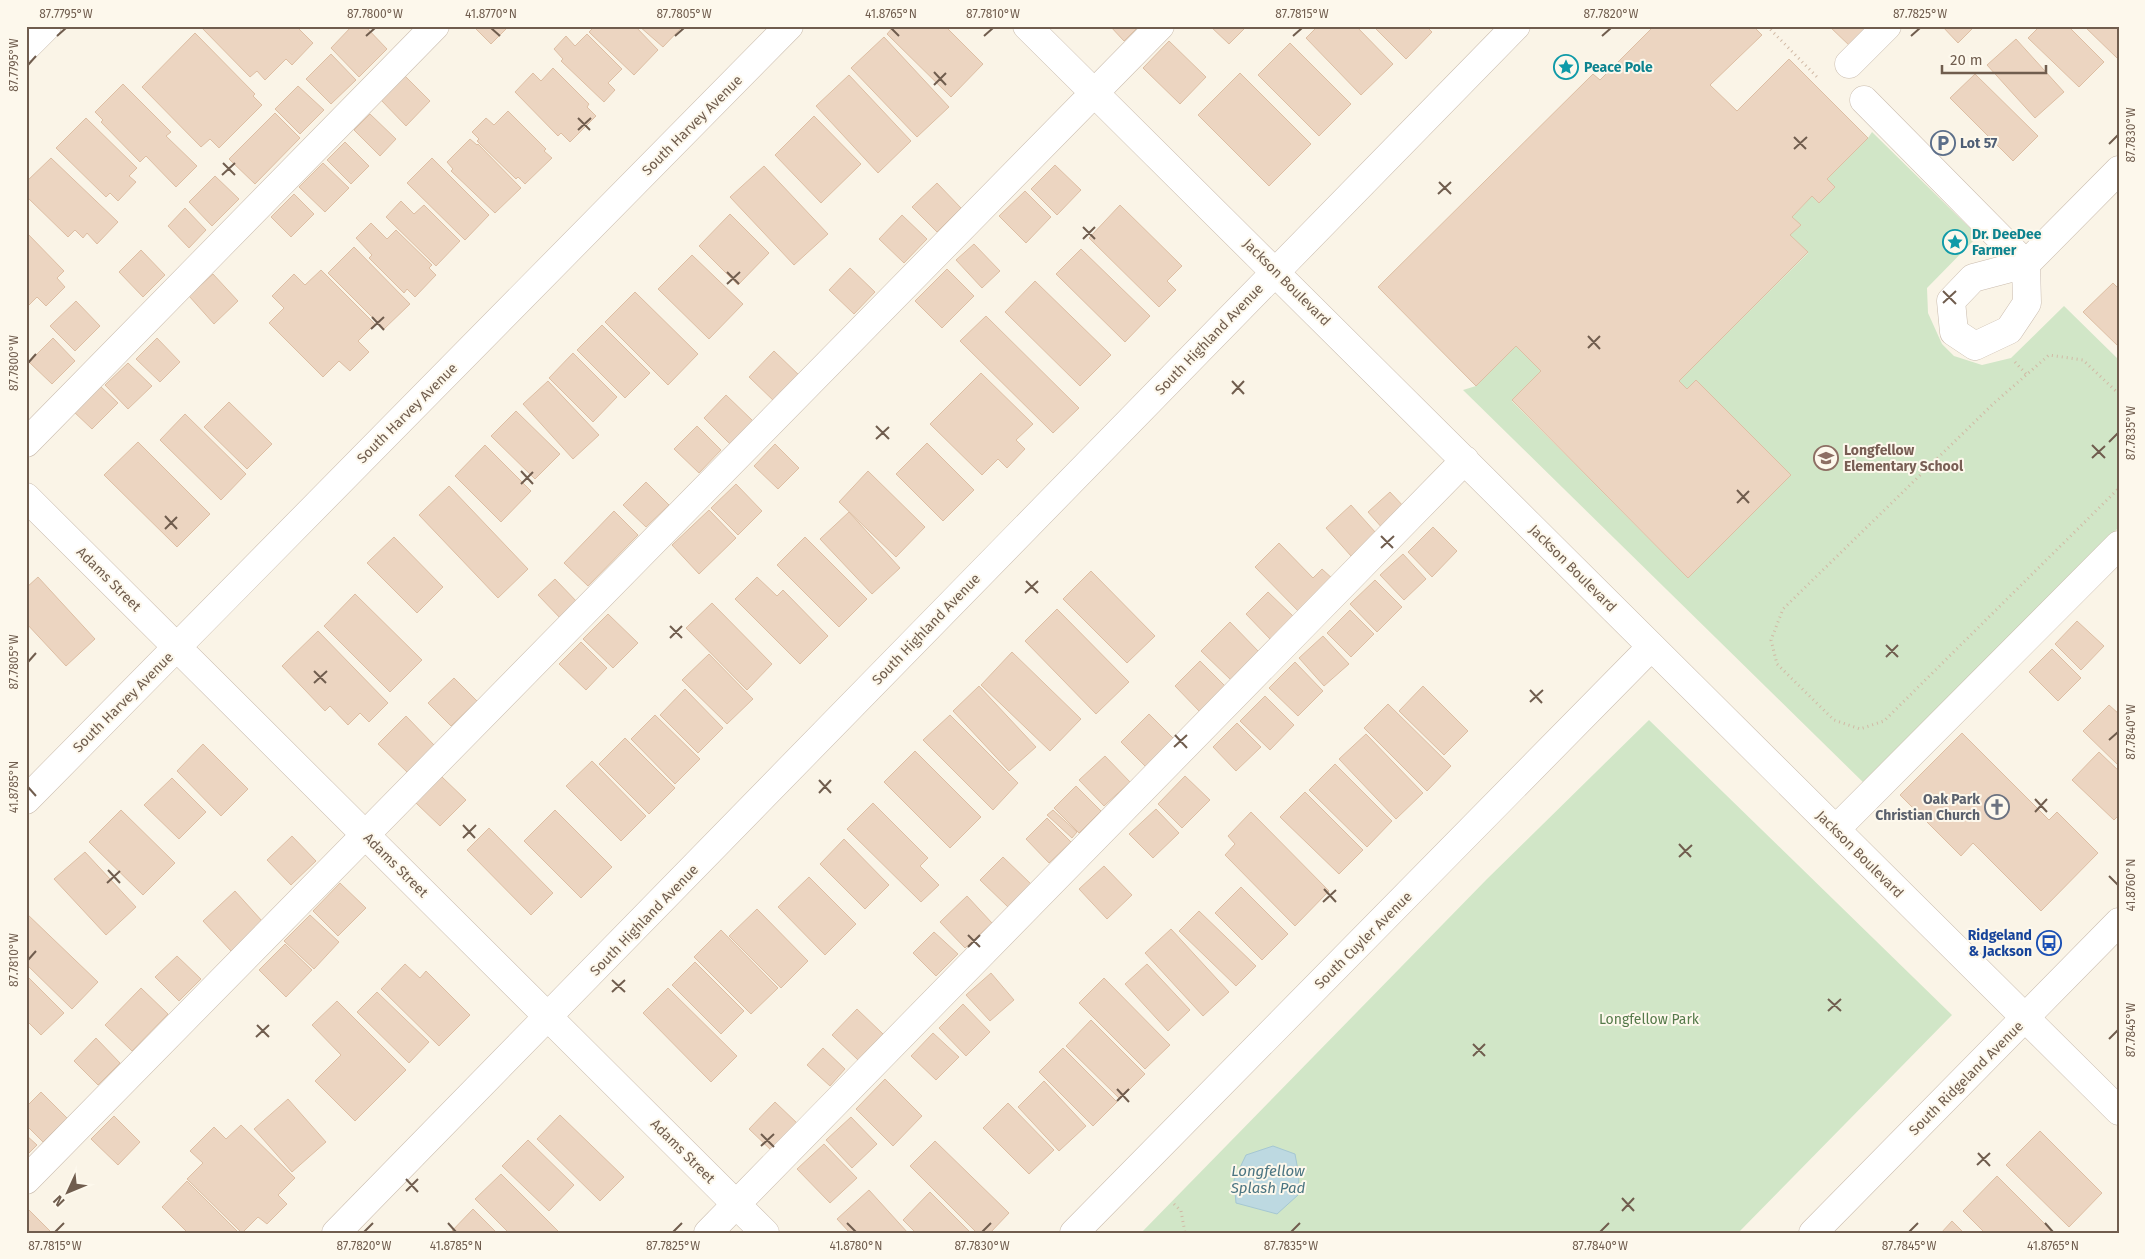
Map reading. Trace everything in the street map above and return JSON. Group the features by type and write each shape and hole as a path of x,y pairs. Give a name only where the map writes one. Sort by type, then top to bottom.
{"street":[{"path":"26,47 47,26"},
{"path":"26,443 435,26"},
{"name":"South Harvey Avenue","path":"26,800 788,26"},
{"name":"Jackson Boulevard","path":"1028,26 2119,1110"},
{"path":"26,1180 1160,26"},
{"name":"South Highland Avenue","path":"336,1233 549,1017 1275,270 1516,26"},
{"path":"1849,64 1887,26"},
{"path":"1864,100 2026,264 2119,170"},
{"path":"708,1233 1465,460"},
{"name":"Adams Street","path":"26,497 765,1233"},
{"path":"1836,830 2119,545"},
{"name":"South Cuyler Avenue","path":"1074,1233 1651,647"},
{"name":"South Ridgeland Avenue","path":"1813,1233 2119,922"}],"path":[{"path":"2119,394 2083,360 2049,355 2026,374 1783,609 1771,640 1777,664 1834,720 1860,729 1884,721 2119,488"},
{"path":"2011,358 2026,374"},
{"path":"1174,1204 1181,1211 1185,1233"}],"green space":[{"path":"1872,132 1978,236 1927,288 1928,313 1942,344 1954,356 1982,365 2011,358 2064,306 2119,360 2119,527 1869,788 1463,390 1476,386 1516,346 1541,371 1512,401 1688,578 1791,475 1696,381 1687,389 1679,381 1808,253 1790,235 1800,225 1792,217 1812,196 1819,203 1834,188 1827,179"},
{"name":"Longfellow Park","path":"1649,720 1952,1015 1738,1233 1141,1233 1487,879"}],"water":[{"name":"Longfellow Splash Pad","path":"1273,1146 1295,1154 1299,1176 1298,1195 1277,1214 1236,1203 1234,1180 1246,1155"}],"building":[{"path":"200,26 296,26 313,43 292,65 286,59 265,80 257,71 250,77"},
{"path":"352,26 365,26 387,49 359,77 331,48"},
{"path":"473,26 509,26 491,44"},
{"path":"595,26 635,26 658,50 634,75 589,32"},
{"path":"639,26 683,26 663,47"},
{"path":"894,26 945,26 983,64 951,97 887,34"},
{"path":"1110,26 1139,26 1124,41"},
{"path":"1210,26 1247,26 1229,44"},
{"path":"1318,26 1356,26 1393,64 1361,95 1306,38"},
{"path":"1373,26 1426,26 1432,32 1406,59"},
{"path":"1654,26 1753,26 1762,35 1710,85 1737,111 1789,59 1868,138 1827,179 1835,187 1819,203 1812,196 1792,217 1801,225 1790,235 1808,252 1679,381 1687,389 1696,380 1791,475 1688,578 1512,400 1541,371 1516,346 1476,386 1378,287 1593,74 1600,80"},
{"path":"1829,26 1863,26 1868,31 1852,48"},
{"path":"1942,26 1975,26 1958,43"},
{"path":"2040,26 2068,26 2104,62 2079,87 2028,38"},
{"path":"2084,26 2119,26 2119,57 2117,58"},
{"path":"195,33 255,94 253,96 262,105 219,148 210,139 201,147 142,87"},
{"path":"587,34 622,69 608,83 615,90 604,102 561,61 563,59 554,49 566,36 575,46"},
{"path":"884,37 949,107 917,137 851,68"},
{"path":"2016,39 2064,92 2035,118 1987,65"},
{"path":"1169,41 1206,77 1180,104 1143,68"},
{"path":"1290,43 1351,104 1319,136 1258,75"},
{"path":"331,54 356,80 331,104 306,79"},
{"path":"553,68 589,104 587,107 596,116 570,142 561,133 558,136 515,92 533,73 541,81"},
{"path":"1240,73 1311,144 1269,186 1198,115"},
{"path":"1975,74 2038,136 2013,161 1950,98"},
{"path":"849,75 911,141 878,173 816,106"},
{"path":"405,76 430,101 406,126 381,100"},
{"path":"123,84 171,132 166,136 197,166 176,187 146,156 140,162 101,122 103,120 95,112"},
{"path":"298,86 324,110 300,134 275,109"},
{"path":"508,111 546,149 544,151 552,158 525,184 518,177 516,179 477,141 479,139 472,132 486,118 494,125"},
{"path":"275,113 300,138 255,184 229,159"},
{"path":"370,114 396,139 380,156 354,130"},
{"path":"814,116 861,164 821,203 775,155"},
{"path":"86,118 137,168 129,176 136,182 118,201 110,193 106,197 56,148"},
{"path":"470,139 478,144 521,188 495,213 451,171 453,169 447,162"},
{"path":"345,142 369,166 351,184 327,160"},
{"path":"51,158 118,222 97,244 87,233 83,238 75,230 68,237 26,196 26,182"},
{"path":"432,158 489,215 465,240 407,183"},
{"path":"323,163 349,188 325,212 299,187"},
{"path":"1055,165 1081,190 1057,215 1031,189"},
{"path":"764,166 828,234 794,265 730,197"},
{"path":"215,176 239,199 212,226 189,202"},
{"path":"937,183 961,208 937,232 912,207"},
{"path":"1025,191 1051,217 1026,243 999,216"},
{"path":"294,194 314,214 291,237 271,217"},
{"path":"401,201 414,214 424,205 460,241 436,266 386,217"},
{"path":"1120,205 1182,266 1167,281 1176,290 1159,307 1089,238"},
{"path":"185,208 206,230 189,248 168,226"},
{"path":"730,214 769,253 738,285 699,246"},
{"path":"902,215 927,239 904,263 879,239"},
{"path":"371,223 387,239 396,230 432,265 429,268 436,275 415,297 407,289 404,293 369,258 372,255 356,238"},
{"path":"26,232 64,271 57,278 65,287 46,306 37,297 29,305 26,302"},
{"path":"974,244 1000,271 982,288 956,260"},
{"path":"354,247 410,304 384,329 328,273"},
{"path":"1081,249 1150,316 1125,342 1056,274"},
{"path":"141,250 165,275 143,297 119,272"},
{"path":"692,255 743,304 709,339 658,289"},
{"path":"850,268 875,292 854,314 829,290"},
{"path":"947,269 974,296 942,328 915,301"},
{"path":"321,270 375,324 358,341 369,352 350,371 339,361 323,377 269,323 284,308 272,296 294,274 305,285"},
{"path":"213,274 238,301 214,324 189,296"},
{"path":"1035,281 1111,355 1080,386 1005,312"},
{"path":"2113,283 2119,289 2119,347 2083,312"},
{"path":"635,292 698,354 668,385 605,322"},
{"path":"76,301 100,326 75,351 50,326"},
{"path":"986,316 1079,408 1053,433 960,341"},
{"path":"602,325 650,373 625,398 577,350"},
{"path":"53,338 75,361 52,384 29,362"},
{"path":"157,338 180,362 160,382 136,359"},
{"path":"774,351 802,378 777,404 749,377"},
{"path":"573,353 617,397 593,422 549,378"},
{"path":"128,363 152,386 128,409 105,385"},
{"path":"981,373 1033,424 1016,440 1025,449 1007,468 998,459 982,475 930,424"},
{"path":"548,381 599,435 573,459 523,404"},
{"path":"99,385 118,403 92,429 73,411"},
{"path":"726,395 753,421 730,444 704,418"},
{"path":"229,402 272,444 247,469 204,427"},
{"path":"516,411 560,454 535,479 491,436"},
{"path":"185,414 246,474 221,500 160,440"},
{"path":"697,426 721,450 699,473 674,449"},
{"path":"138,442 210,514 177,547 104,475"},
{"path":"927,443 974,490 943,521 896,474"},
{"path":"775,444 799,468 778,489 754,466"},
{"path":"485,445 531,491 501,522 455,476"},
{"path":"868,471 925,527 896,557 839,502"},
{"path":"646,482 669,505 646,527 623,505"},
{"path":"736,484 762,511 738,535 711,508"},
{"path":"449,486 528,569 498,598 419,515"},
{"path":"1390,492 1406,509 1384,530 1368,512"},
{"path":"1351,505 1376,533 1351,556 1326,528"},
{"path":"709,510 736,538 699,574 672,545"},
{"path":"614,511 638,535 588,586 564,563"},
{"path":"849,512 900,568 872,594 820,539"},
{"path":"1433,527 1457,551 1432,577 1408,552"},
{"path":"394,537 443,587 417,613 367,563"},
{"path":"805,537 867,599 839,627 777,565"},
{"path":"1279,543 1313,578 1322,569 1334,580 1301,614 1255,567"},
{"path":"1403,554 1426,579 1404,600 1380,575"},
{"path":"1091,571 1155,636 1127,663 1063,599"},
{"path":"38,577 95,639 66,666 26,623 26,588"},
{"path":"757,577 777,596 783,590 828,636 800,664 735,599"},
{"path":"555,579 579,604 562,620 538,595"},
{"path":"1375,580 1402,607 1377,632 1350,604"},
{"path":"1268,592 1293,616 1270,639 1246,614"},
{"path":"355,594 422,660 390,692 324,626"},
{"path":"712,603 772,664 747,690 686,628"},
{"path":"1057,609 1129,682 1096,714 1025,641"},
{"path":"1350,610 1374,634 1351,657 1327,633"},
{"path":"608,614 638,643 613,668 583,639"},
{"path":"2077,621 2104,646 2081,670 2055,644"},
{"path":"1230,622 1259,652 1231,680 1201,651"},
{"path":"318,631 388,703 369,722 360,713 348,725 330,706 325,711 282,666"},
{"path":"1323,636 1349,664 1324,686 1299,658"},
{"path":"581,642 607,668 586,690 559,664"},
{"path":"2052,649 2081,678 2058,701 2029,672"},
{"path":"1012,652 1081,719 1050,751 981,685"},
{"path":"709,654 753,699 727,724 682,680"},
{"path":"1200,661 1225,686 1200,712 1175,686"},
{"path":"1295,662 1323,691 1298,716 1269,688"},
{"path":"454,678 477,701 451,726 428,703"},
{"path":"979,686 1036,747 1009,771 953,711"},
{"path":"1423,686 1468,731 1444,755 1399,711"},
{"path":"685,689 723,728 698,753 660,715"},
{"path":"1265,696 1294,725 1270,750 1240,721"},
{"path":"1388,704 1451,766 1427,791 1364,728"},
{"path":"2109,705 2119,714 2119,766 2083,731"},
{"path":"1149,714 1174,739 1146,767 1121,742"},
{"path":"655,715 700,759 675,784 631,739"},
{"path":"950,715 1018,783 993,810 923,740"},
{"path":"406,716 434,745 407,772 378,744"},
{"path":"1237,723 1261,747 1236,771 1213,747"},
{"path":"1962,733 2049,820 2057,812 2098,853 2041,911 1973,843 1961,856 1900,795"},
{"path":"1366,734 1423,793 1396,819 1339,759"},
{"path":"625,738 675,788 649,814 599,764"},
{"path":"203,744 248,789 221,816 177,771"},
{"path":"915,751 981,817 950,848 884,782"},
{"path":"2099,752 2119,771 2119,815 2114,820 2072,780"},
{"path":"1105,756 1130,782 1104,806 1079,780"},
{"path":"592,761 646,816 621,841 566,786"},
{"path":"1335,764 1392,821 1367,847 1309,790"},
{"path":"1185,776 1210,800 1182,828 1158,804"},
{"path":"442,777 466,800 440,826 416,803"},
{"path":"172,778 206,812 179,839 144,805"},
{"path":"1076,786 1101,811 1079,833 1054,808"},
{"path":"1305,792 1363,850 1339,874 1280,817"},
{"path":"873,803 928,858 920,866 939,885 921,902 847,829"},
{"path":"1156,809 1179,833 1153,858 1129,834"},
{"path":"121,810 175,863 143,895 89,842"},
{"path":"555,810 612,867 581,898 524,841"},
{"path":"1053,810 1077,832 1072,838 1047,815"},
{"path":"1251,812 1329,891 1295,926 1225,855 1235,844 1228,836"},
{"path":"1047,818 1071,842 1049,863 1026,839"},
{"path":"489,828 553,893 531,915 467,850"},
{"path":"292,836 316,861 291,885 267,860"},
{"path":"844,839 889,885 865,909 820,864"},
{"path":"85,852 136,907 106,935 54,879"},
{"path":"1003,857 1031,884 1008,907 980,880"},
{"path":"1104,866 1132,895 1107,919 1079,889"},
{"path":"809,877 856,924 825,955 778,907"},
{"path":"340,883 366,908 338,936 313,911"},
{"path":"1241,887 1288,934 1262,960 1215,913"},
{"path":"235,891 262,921 231,951 203,921"},
{"path":"967,896 992,923 965,948 940,922"},
{"path":"757,909 808,961 781,988 729,936"},
{"path":"1199,911 1256,966 1236,986 1179,931"},
{"path":"26,913 98,982 72,1009 26,964"},
{"path":"310,915 339,942 314,969 284,941"},
{"path":"1171,929 1229,992 1203,1016 1145,953"},
{"path":"721,930 778,988 751,1014 694,957"},
{"path":"934,932 958,954 936,976 913,953"},
{"path":"285,944 312,970 286,997 259,970"},
{"path":"177,956 201,979 179,1001 155,977"},
{"path":"695,962 744,1011 721,1034 672,985"},
{"path":"405,964 420,978 426,971 470,1015 439,1046 381,989"},
{"path":"1147,964 1190,1010 1168,1031 1125,984"},
{"path":"991,973 1014,1000 990,1021 966,995"},
{"path":"26,975 64,1013 41,1035 26,1020"},
{"path":"1104,978 1170,1045 1145,1069 1079,1003"},
{"path":"141,988 168,1014 132,1051 105,1025"},
{"path":"668,988 737,1056 711,1082 643,1013"},
{"path":"377,992 429,1042 409,1063 357,1012"},
{"path":"337,1001 406,1070 355,1121 315,1081 341,1055 312,1025"},
{"path":"963,1004 990,1032 966,1056 939,1028"},
{"path":"857,1009 883,1034 858,1060 832,1035"},
{"path":"1091,1020 1145,1074 1120,1099 1066,1046"},
{"path":"933,1033 959,1057 936,1080 911,1056"},
{"path":"96,1038 120,1063 98,1085 74,1061"},
{"path":"823,1048 845,1069 830,1086 807,1065"},
{"path":"1063,1048 1117,1102 1093,1126 1039,1072"},
{"path":"885,1079 922,1116 893,1146 856,1109"},
{"path":"1044,1081 1086,1126 1059,1151 1018,1107"},
{"path":"41,1092 67,1118 43,1142 26,1125 26,1107"},
{"path":"288,1099 326,1142 292,1172 254,1129"},
{"path":"775,1102 798,1124 772,1151 749,1129"},
{"path":"1008,1103 1054,1150 1029,1174 983,1128"},
{"path":"560,1115 624,1177 600,1201 537,1139"},
{"path":"114,1116 140,1142 118,1165 91,1139"},
{"path":"851,1117 877,1144 852,1168 826,1140"},
{"path":"241,1125 295,1178 278,1195 287,1204 267,1224 258,1217 242,1233 187,1179 203,1163 190,1151 214,1127 226,1139"},
{"path":"2040,1131 2102,1193 2069,1227 2006,1165"},
{"path":"26,1135 37,1145 26,1156"},
{"path":"528,1140 574,1185 549,1211 502,1166"},
{"path":"935,1141 1009,1213 990,1233 977,1233 910,1166"},
{"path":"824,1144 857,1178 830,1203 797,1169"},
{"path":"501,1174 560,1233 509,1233 475,1199"},
{"path":"1997,1176 2054,1233 1985,1233 1963,1211"},
{"path":"187,1181 239,1233 188,1233 162,1207"},
{"path":"869,1190 908,1233 850,1233 837,1219"},
{"path":"930,1192 971,1233 916,1233 903,1220"},
{"path":"26,1207 51,1232 51,1233 26,1233"},
{"path":"473,1209 497,1233 450,1233"},
{"path":"1952,1221 1964,1233 1941,1233"}],"place":[{"name":"Peace Pole","path":"1566,67"},
{"name":"Lot 57","path":"1943,143"},
{"name":"Dr. DeeDee Farmer","path":"1955,242"},
{"name":"Longfellow Elementary School","path":"1826,458"},
{"name":"Oak Park Christian Church","path":"1997,807"},
{"name":"Ridgeland & Jackson","path":"2049,943"}]}
